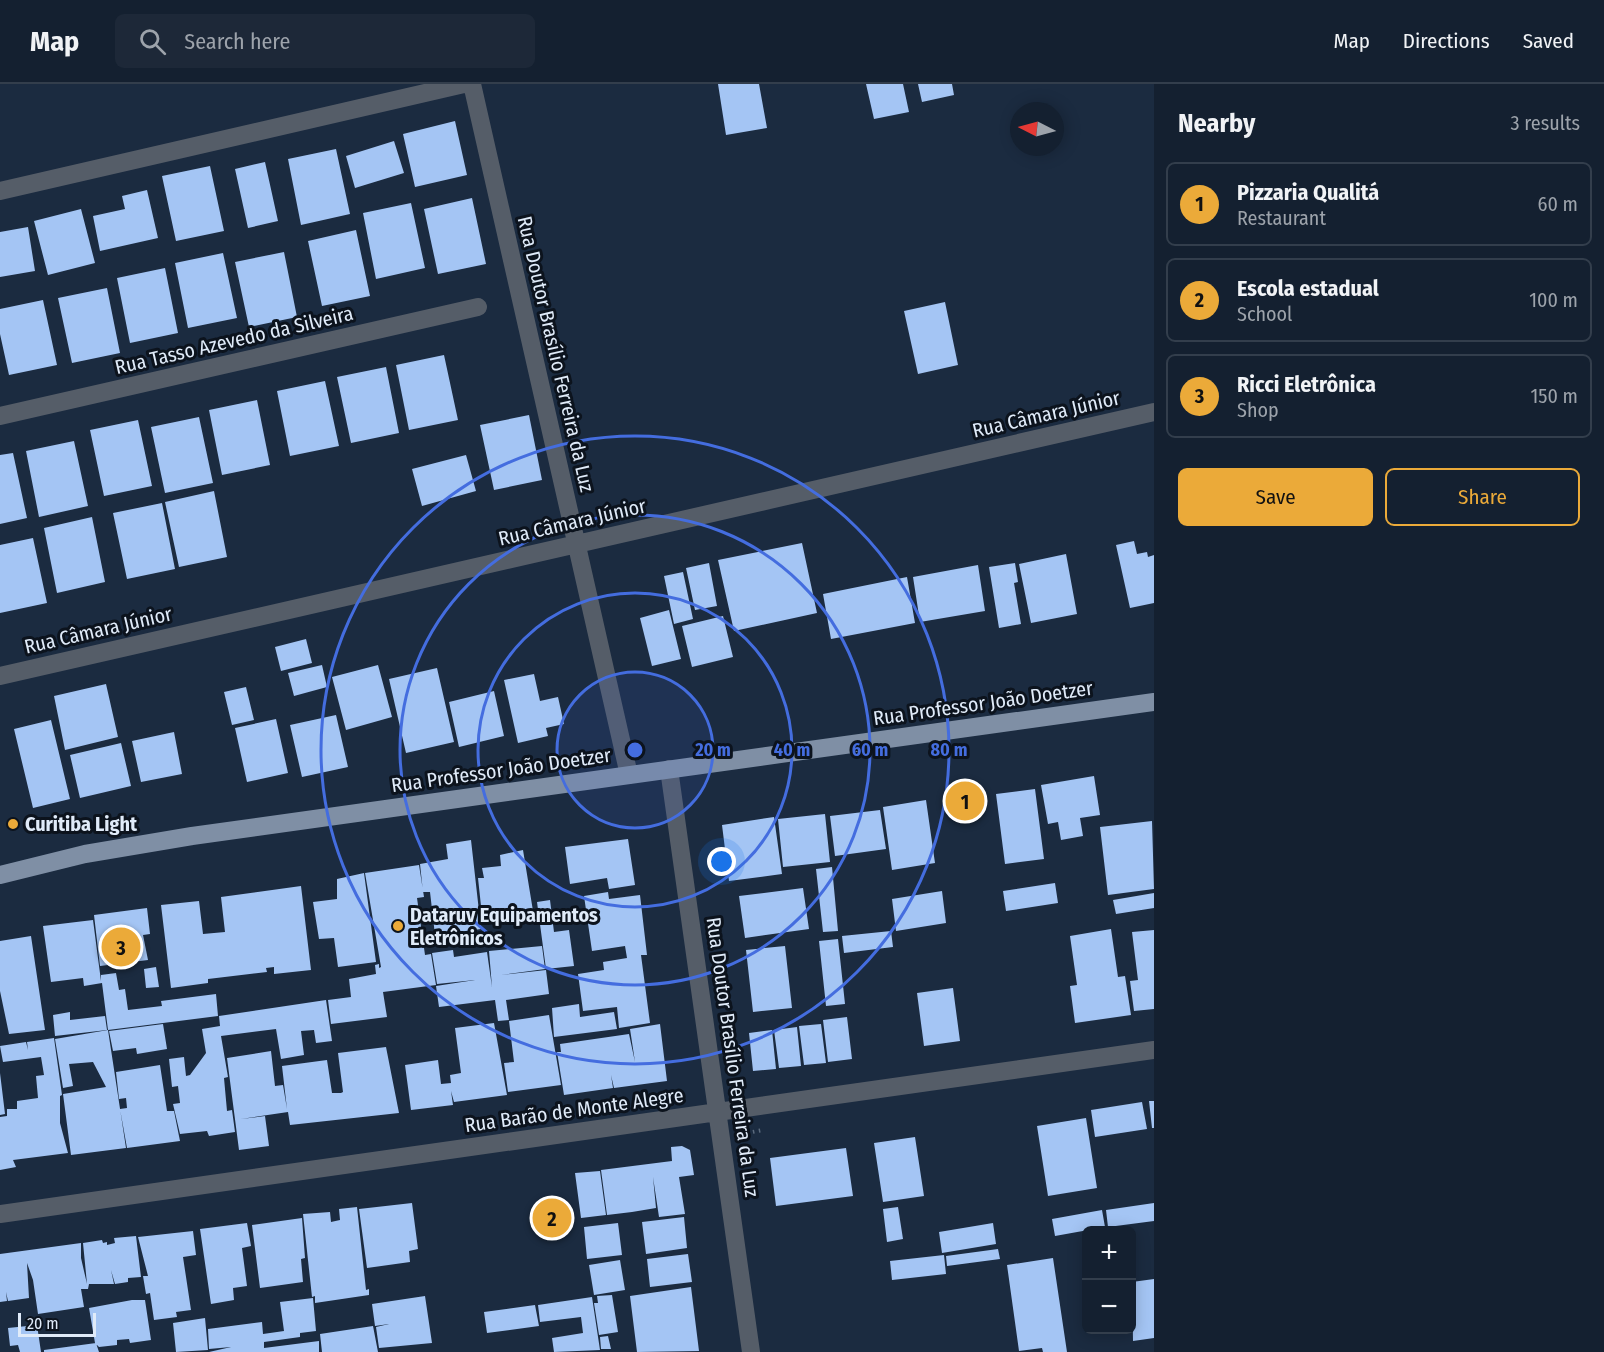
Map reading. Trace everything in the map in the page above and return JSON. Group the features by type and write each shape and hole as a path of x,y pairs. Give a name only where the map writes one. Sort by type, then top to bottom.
{"main road":[{"name":"Rua Professor João Doetzer","path":"0,875 85,854 170,839 1154,702"}],"street":[{"path":"0,191 464,84"},
{"name":"Rua Doutor Brasílio Ferreira da Luz","path":"472,84 629,775"},
{"name":"Rua Tasso Azevedo da Silveira","path":"0,416 478,307"},
{"name":"Rua Câmara Júnior","path":"0,676 1154,412"},
{"name":"Rua Doutor Brasílio Ferreira da Luz","path":"669,769 751,1352"},
{"name":"Rua Barão de Monte Alegre","path":"0,1214 1154,1050"}],"path":[{"path":"742,1135 767,1128"}],"building":[{"path":"718,84 759,84 767,128 726,135"},
{"path":"866,84 903,84 909,112 874,119"},
{"path":"918,84 952,84 954,95 922,102"},
{"path":"455,121 467,175 415,187 403,134"},
{"path":"394,141 404,173 355,188 346,156"},
{"path":"336,149 350,214 301,225 288,159"},
{"path":"265,162 278,221 248,228 235,169"},
{"path":"210,166 224,231 176,241 162,176"},
{"path":"147,190 158,238 100,251 93,216 125,209 122,196"},
{"path":"472,198 486,264 438,274 424,209"},
{"path":"411,203 425,268 376,279 363,213"},
{"path":"81,209 95,263 48,275 34,221"},
{"path":"28,227 35,271 0,277 0,232"},
{"path":"356,230 370,296 322,306 308,241"},
{"path":"284,252 297,317 249,327 235,262"},
{"path":"223,253 237,318 188,328 175,263"},
{"path":"165,268 178,333 130,343 117,278"},
{"path":"107,288 120,353 72,363 58,298"},
{"path":"43,300 57,365 9,375 0,334 0,309"},
{"path":"945,302 958,365 918,374 904,311"},
{"path":"444,355 458,420 409,430 396,365"},
{"path":"386,367 399,433 351,443 337,377"},
{"path":"325,381 339,446 290,456 277,391"},
{"path":"257,400 270,465 222,475 209,410"},
{"path":"529,415 542,480 494,490 480,425"},
{"path":"199,417 213,483 165,493 151,427"},
{"path":"138,420 152,486 104,496 90,430"},
{"path":"74,441 88,506 39,517 26,451"},
{"path":"13,453 27,518 0,524 0,455"},
{"path":"466,455 476,491 422,506 412,469"},
{"path":"214,491 227,557 179,567 165,502"},
{"path":"162,503 175,569 127,579 113,513"},
{"path":"92,517 105,582 57,593 44,528"},
{"path":"33,538 47,603 0,613 0,545"},
{"path":"1134,541 1137,554 1147,552 1148,557 1154,555 1154,603 1130,608 1116,545"},
{"path":"802,543 817,613 734,631 718,560"},
{"path":"1066,554 1077,614 1031,623 1019,564"},
{"path":"709,563 717,606 695,610 686,568"},
{"path":"1015,563 1018,582 1014,583 1021,624 999,628 989,567"},
{"path":"978,565 985,611 920,622 913,577"},
{"path":"683,572 693,619 674,624 664,576"},
{"path":"907,577 915,623 831,639 823,594"},
{"path":"669,610 681,659 652,666 640,618"},
{"path":"723,616 733,657 692,667 682,626"},
{"path":"306,639 312,663 281,671 275,647"},
{"path":"322,665 327,687 294,696 288,673"},
{"path":"378,665 392,717 346,730 332,677"},
{"path":"437,668 454,742 406,753 389,679"},
{"path":"534,674 540,701 558,697 564,724 546,728 548,736 518,743 504,680"},
{"path":"106,684 118,737 65,750 54,696"},
{"path":"246,687 254,720 232,725 224,692"},
{"path":"494,691 504,736 459,747 449,702"},
{"path":"336,715 348,767 302,777 290,725"},
{"path":"276,719 288,773 247,782 235,728"},
{"path":"51,720 70,799 33,808 14,729"},
{"path":"174,732 182,774 141,782 132,741"},
{"path":"121,743 131,786 80,798 70,755"},
{"path":"1094,776 1100,815 1080,818 1083,836 1061,840 1058,822 1048,824 1041,785"},
{"path":"1035,789 1044,859 1005,864 996,794"},
{"path":"926,800 935,863 892,870 883,807"},
{"path":"880,810 886,849 835,856 830,816"},
{"path":"825,814 830,862 783,867 778,819"},
{"path":"774,817 782,874 729,881 722,825"},
{"path":"1152,821 1154,889 1108,895 1100,827"},
{"path":"628,839 635,885 609,889 607,878 570,884 565,847"},
{"path":"471,840 481,929 435,935 430,892 423,892 420,864 448,859 446,844"},
{"path":"523,850 534,917 495,922 494,917 490,919 487,905 481,906 478,878 484,878 482,868 501,866 500,855"},
{"name":"Dataruv Equipamentos Eletrônicos","path":"419,865 424,897 417,898 425,955 431,954 436,985 383,992 387,1017 331,1024 328,1000 351,997 349,979 376,974 375,965 379,964 379,968 381,967 365,873"},
{"path":"832,867 838,931 823,932 816,869"},
{"path":"364,873 376,962 338,967 334,938 319,939 313,902 337,899 337,879"},
{"path":"1055,883 1058,903 1006,911 1003,891"},
{"path":"301,886 311,970 274,974 274,967 266,968 267,972 208,979 208,983 171,988 161,905 199,901 203,934 225,932 221,897"},
{"path":"803,888 809,929 745,938 739,896"},
{"path":"942,891 946,923 896,931 892,899"},
{"path":"608,892 609,899 640,895 647,955 641,955 650,1023 619,1028 617,1007 583,1011 578,974 604,970 603,962 627,958 625,946 592,951 584,896"},
{"path":"1154,893 1154,908 1116,914 1113,900"},
{"path":"550,900 554,932 569,930 574,966 546,969 537,902"},
{"path":"147,908 150,934 143,935 148,960 100,966 94,915"},
{"path":"93,920 101,981 101,975 116,973 119,990 125,989 128,1010 162,1006 161,1001 216,994 218,1016 108,1030 102,983 84,986 83,978 51,982 43,926"},
{"path":"1111,929 1118,977 1125,976 1131,1015 1075,1023 1070,986 1077,985 1070,936"},
{"path":"1154,930 1154,1009 1134,1011 1130,981 1138,980 1132,932"},
{"path":"891,931 893,947 844,953 842,936"},
{"path":"31,936 45,1030 9,1034 0,991 0,941"},
{"path":"838,939 845,1004 826,1006 819,941"},
{"path":"542,946 545,969 500,975 546,970 549,994 506,1000 509,1020 498,1021 495,1000 439,1007 436,986 475,980 437,984 432,953 453,950 454,957 487,952 492,987 489,951"},
{"path":"785,946 792,1008 753,1012 746,950"},
{"path":"156,967 159,987 146,988 144,969"},
{"path":"953,988 960,1041 924,1046 917,993"},
{"path":"326,1000 332,1041 316,1043 314,1030 301,1031 304,1055 281,1059 276,1029 221,1036 228,1077 224,1078 227,1111 232,1110 235,1132 209,1136 207,1131 180,1134 173,1104 180,1103 178,1086 172,1087 169,1059 184,1057 186,1076 190,1075 206,1053 202,1029 220,1026 219,1016"},
{"path":"579,1004 580,1017 614,1012 617,1029 554,1037 552,1008"},
{"path":"70,1012 70,1020 105,1016 107,1030 55,1036 53,1015"},
{"path":"549,1015 561,1085 508,1092 504,1063 514,1062 509,1021"},
{"path":"847,1017 852,1059 828,1062 823,1020"},
{"path":"494,1023 507,1095 454,1102 451,1091 453,1105 411,1110 405,1065 438,1060 441,1084 451,1083 450,1075 461,1073 455,1028"},
{"path":"163,1024 167,1049 137,1054 136,1048 113,1051 109,1031"},
{"path":"660,1024 667,1081 614,1088 611,1075 613,1088 564,1095 557,1052 561,1052 560,1044 629,1034 635,1062 630,1029"},
{"path":"821,1024 826,1063 804,1065 799,1026"},
{"path":"797,1027 801,1066 779,1068 774,1030"},
{"path":"108,1030 126,1148 71,1155 63,1094 106,1087 93,1062 69,1064 73,1086 63,1088 55,1039"},
{"path":"772,1030 776,1069 753,1071 749,1033"},
{"path":"54,1038 62,1095 60,1096 60,1123 68,1153 13,1160 16,1167 0,1170 0,1117 7,1116 7,1109 17,1109 17,1101 38,1098 36,1076 44,1075 41,1057 3,1062 0,1046 26,1042 28,1050 27,1042"},
{"path":"386,1047 399,1113 290,1125 288,1112 241,1119 265,1116 269,1146 239,1150 227,1058 271,1051 275,1086 283,1085 287,1109 282,1066 327,1060 332,1093 341,1093 343,1092 338,1053"},
{"path":"160,1065 167,1111 174,1111 180,1141 127,1148 120,1109 127,1108 126,1098 119,1099 116,1072"},
{"path":"0,1073 5,1114 0,1115"},
{"path":"1149,1101 1154,1101 1154,1128 1152,1128"},
{"path":"1142,1102 1147,1129 1095,1137 1091,1110"},
{"path":"1086,1118 1097,1188 1048,1196 1037,1126"},
{"path":"915,1137 924,1196 883,1202 874,1143"},
{"path":"682,1146 690,1150 694,1175 679,1177 685,1214 659,1217 653,1177 656,1208 607,1215 601,1170 672,1161 671,1147"},
{"path":"846,1148 853,1196 776,1206 770,1158"},
{"path":"600,1171 606,1215 581,1218 575,1173"},
{"path":"412,1203 418,1249 409,1251 410,1262 367,1268 359,1209"},
{"path":"1154,1203 1154,1221 1108,1226 1106,1210"},
{"path":"357,1207 366,1290 369,1289 369,1295 315,1303 315,1296 312,1297 303,1214 330,1212 331,1222 340,1220 339,1209"},
{"path":"898,1207 903,1239 887,1242 883,1209"},
{"path":"1102,1210 1105,1226 1082,1226 1082,1231 1055,1236 1052,1219"},
{"path":"684,1217 687,1248 646,1254 642,1222"},
{"path":"302,1218 305,1258 301,1259 303,1282 260,1288 252,1225"},
{"path":"247,1223 251,1246 242,1248 247,1286 233,1288 234,1300 211,1304 200,1229"},
{"path":"618,1223 622,1255 587,1259 584,1227"},
{"path":"993,1223 996,1244 942,1253 939,1232"},
{"path":"193,1231 196,1255 183,1257 191,1310 176,1312 177,1317 154,1320 150,1293 146,1294 143,1276 148,1276 138,1237"},
{"path":"136,1236 141,1277 128,1278 128,1282 115,1284 111,1270 114,1284 89,1284 88,1289 81,1289 84,1307 38,1314 33,1280 27,1263 29,1298 8,1301 6,1292 7,1301 0,1302 0,1254 81,1243 81,1258 87,1284 83,1243 102,1240 103,1243 107,1242 107,1245 115,1243 114,1238"},
{"path":"998,1249 1000,1259 947,1266 946,1256"},
{"path":"688,1254 692,1282 650,1287 647,1259"},
{"path":"944,1255 946,1274 892,1280 890,1261"},
{"path":"1053,1258 1067,1352 1043,1352 1042,1348 1019,1351 1007,1265"},
{"path":"620,1260 625,1290 594,1295 589,1265"},
{"path":"1154,1279 1154,1338 1133,1341 1133,1334 1136,1334 1136,1281"},
{"path":"691,1287 699,1351 637,1352 630,1296"},
{"path":"612,1295 618,1332 599,1335 594,1303 598,1303 597,1296"},
{"path":"425,1296 432,1343 379,1348 376,1327 389,1324 375,1326 372,1304"},
{"path":"592,1297 600,1350 554,1352 552,1338 583,1333 581,1317 540,1322 538,1305"},
{"path":"313,1298 316,1331 300,1333 300,1337 264,1342 264,1348 319,1341 319,1352 209,1352 231,1347 209,1349 208,1329 262,1322 263,1334 284,1331 280,1302"},
{"path":"132,1300 145,1300 151,1340 130,1343 129,1339 117,1340 117,1345 99,1347 95,1343 89,1308"},
{"path":"535,1305 539,1326 487,1333 484,1312"},
{"path":"205,1318 208,1350 176,1352 173,1323"},
{"path":"37,1325 41,1352 20,1352 18,1345 10,1346 8,1328"},
{"path":"373,1326 378,1352 322,1352 320,1334"},
{"path":"608,1336 611,1349 601,1349 600,1337"},
{"path":"96,1343 99,1352 44,1352 44,1350"}],"place":[{"name":"Pizzaria Qualitá","path":"965,801"},
{"name":"Curitiba Light","path":"13,824"},
{"name":"Dataruv Equipamentos Eletrônicos","path":"398,926"},
{"name":"Ricci Eletrônica","path":"121,947"},
{"name":"Escola estadual","path":"552,1218"}]}
